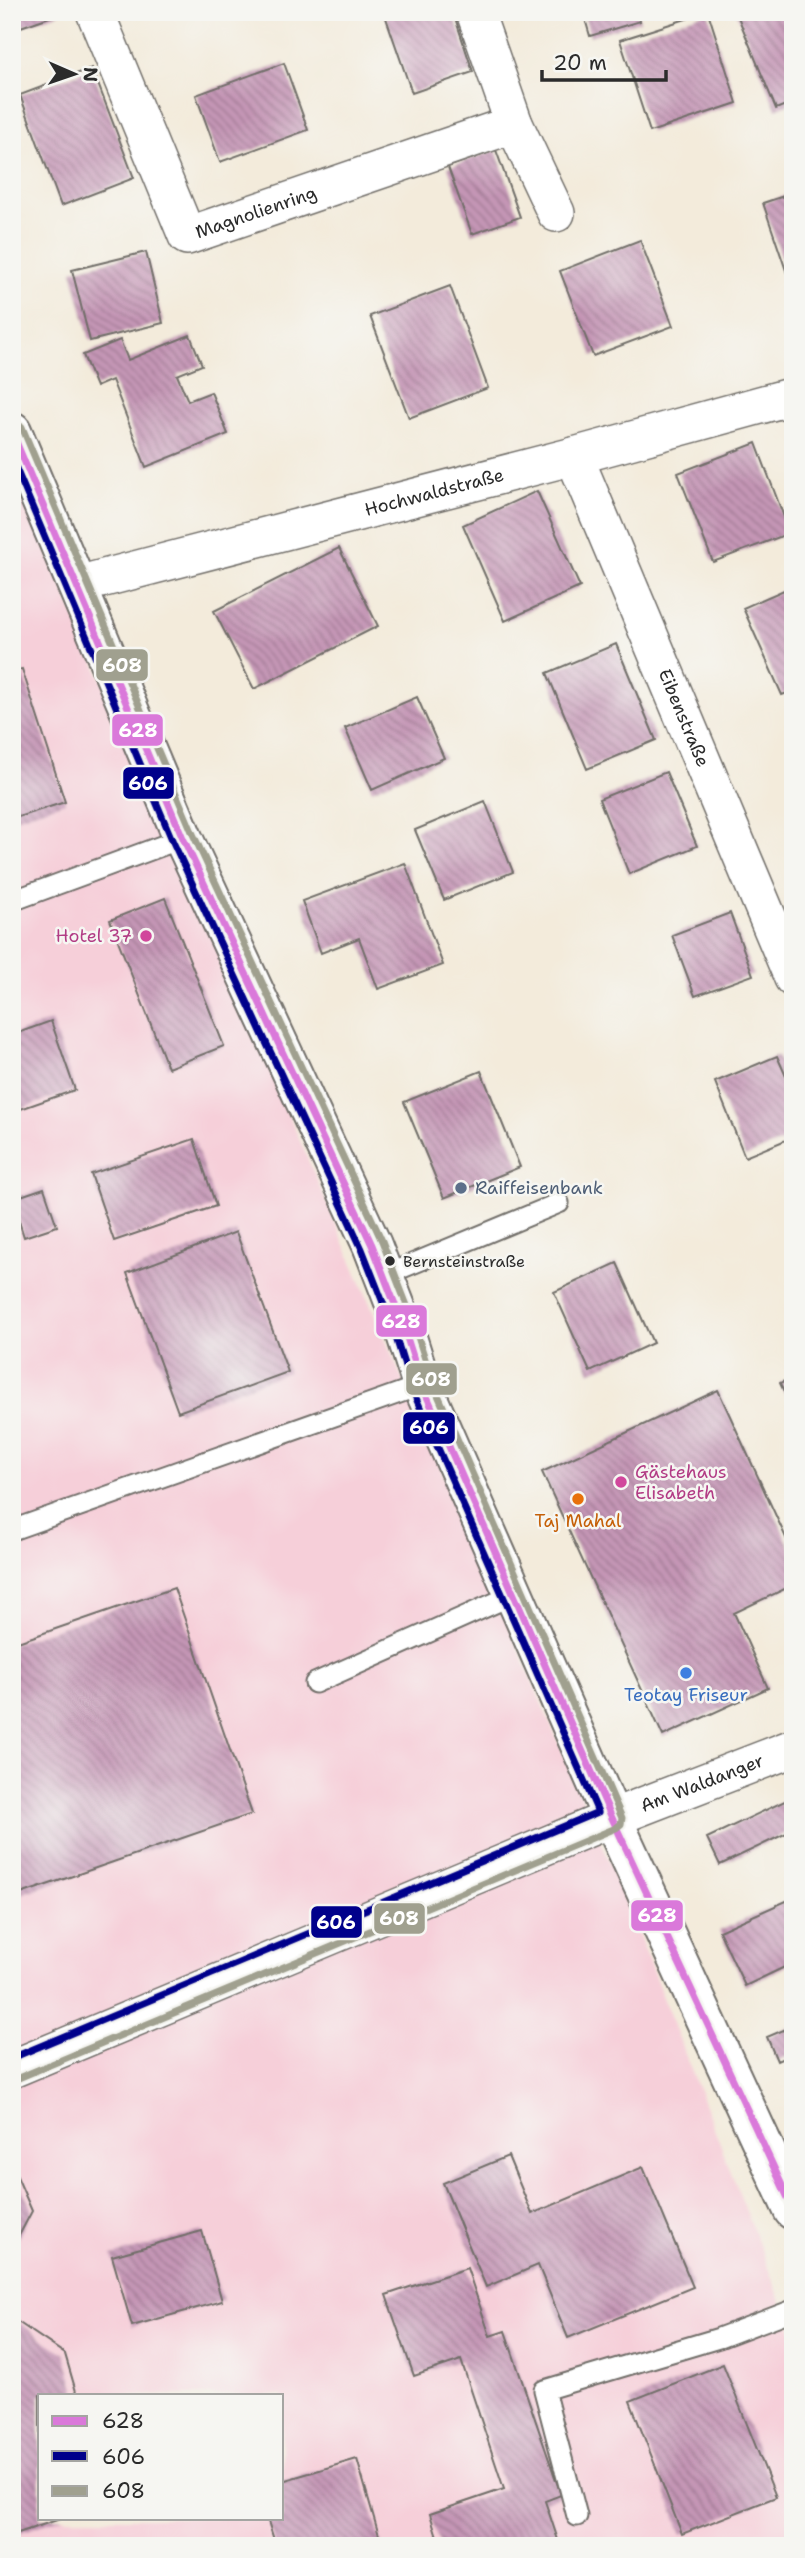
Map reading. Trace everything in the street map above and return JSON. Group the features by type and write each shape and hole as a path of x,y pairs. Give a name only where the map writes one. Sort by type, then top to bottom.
{"street":[{"name":"Magnolienring","path":"95,12 187,236 514,124"},
{"path":"475,12 514,124 556,213"},
{"name":"Hochwaldstraße","path":"77,586 793,396"},
{"path":"12,431 183,838 372,1245 403,1325 422,1385 612,1818 793,2210"},
{"name":"Eibenstraße","path":"574,456 793,978"},
{"name":"Am Waldanger","path":"12,2070 612,1818 793,1748"}],"lane":[{"path":"12,901 183,838"},
{"path":"383,1276 559,1203"},
{"path":"12,1530 422,1385"},
{"path":"315,1683 514,1594"},
{"path":"577,2516 544,2390 719,2338 793,2310"}],"shaded area":[{"path":"12,470 617,1879 793,2332 793,2546 12,2546"}],"building":[{"path":"12,12 61,12 61,13 12,30"},
{"path":"384,12 453,12 473,72 412,93"},
{"path":"583,12 637,12 640,21 590,36"},
{"path":"708,12 737,103 650,132 620,40"},
{"path":"736,12 793,12 793,102 776,109"},
{"path":"284,63 308,130 220,162 196,95"},
{"path":"92,68 134,178 61,206 20,95"},
{"path":"496,150 520,217 472,234 448,167"},
{"path":"793,193 793,288 792,288 763,203"},
{"path":"640,240 673,326 593,356 560,271"},
{"path":"146,252 163,323 90,341 72,270"},
{"path":"450,286 488,388 409,418 370,316"},
{"path":"190,335 202,365 177,375 188,401 211,392 228,434 146,467 112,380 96,387 83,355 120,340 128,360"},
{"path":"756,443 790,533 713,562 678,473"},
{"path":"537,491 580,587 505,621 463,525"},
{"path":"339,548 378,626 254,689 214,611"},
{"path":"793,586 793,691 782,695 743,608"},
{"path":"616,644 656,740 587,769 547,673"},
{"path":"22,669 65,802 12,819 12,672"},
{"path":"417,697 444,758 372,790 345,728"},
{"path":"666,772 697,846 629,874 599,799"},
{"path":"485,801 513,872 444,900 415,830"},
{"path":"405,863 443,965 378,989 359,938 321,953 302,901"},
{"path":"165,898 224,1046 168,1068 110,920"},
{"path":"730,913 753,975 695,996 672,935"},
{"path":"51,1021 75,1090 12,1112 12,1035"},
{"path":"777,1056 793,1092 793,1137 745,1157 715,1082"},
{"path":"481,1071 520,1167 444,1198 404,1102"},
{"path":"194,1139 216,1206 114,1241 91,1174"},
{"path":"44,1188 57,1226 24,1237 12,1199"},
{"path":"236,1232 288,1372 178,1412 127,1273"},
{"path":"617,1263 653,1343 590,1372 554,1292"},
{"path":"793,1377 793,1411 780,1383"},
{"path":"718,1390 793,1553 793,1585 734,1613 768,1688 663,1736 542,1472"},
{"path":"174,1588 252,1814 12,1897 12,1644"},
{"path":"793,1797 793,1830 720,1865 707,1838"},
{"path":"793,1898 793,1963 745,1986 719,1931"},
{"path":"793,2026 793,2054 777,2061 767,2037"},
{"path":"508,2156 532,2214 643,2167 693,2287 568,2338 538,2265 486,2287 443,2183"},
{"path":"12,2165 32,2211 12,2249"},
{"path":"202,2231 222,2301 132,2326 112,2256"},
{"path":"467,2268 490,2336 505,2331 561,2495 545,2501 560,2546 440,2546 430,2514 504,2489 461,2360 414,2376 386,2295"},
{"path":"12,2318 65,2354 77,2394 38,2394 38,2520 57,2520 12,2535"},
{"path":"723,2364 776,2497 682,2534 630,2401"},
{"path":"357,2459 382,2546 276,2546 268,2520 284,2520 284,2480"}],"transit line":[{"name":"608","path":"16,2079 616,1828 621,1824 622,1818 432,1381 413,1321 382,1241 193,834 22,427"},
{"name":"628","path":"12,432 183,838 372,1245 403,1325 422,1385 612,1818 793,2209"},
{"name":"606","path":"12,459 173,842 362,1249 393,1328 412,1389 598,1812 12,2058"}],"place":[{"name":"Hotel 37","path":"146,936"},
{"name":"Raiffeisenbank","path":"461,1188"},
{"name":"Bernsteinstraße","path":"390,1261"},
{"name":"Gästehaus Elisabeth","path":"621,1482"},
{"name":"Taj Mahal","path":"578,1499"},
{"name":"Teotay Friseur","path":"686,1673"}]}
